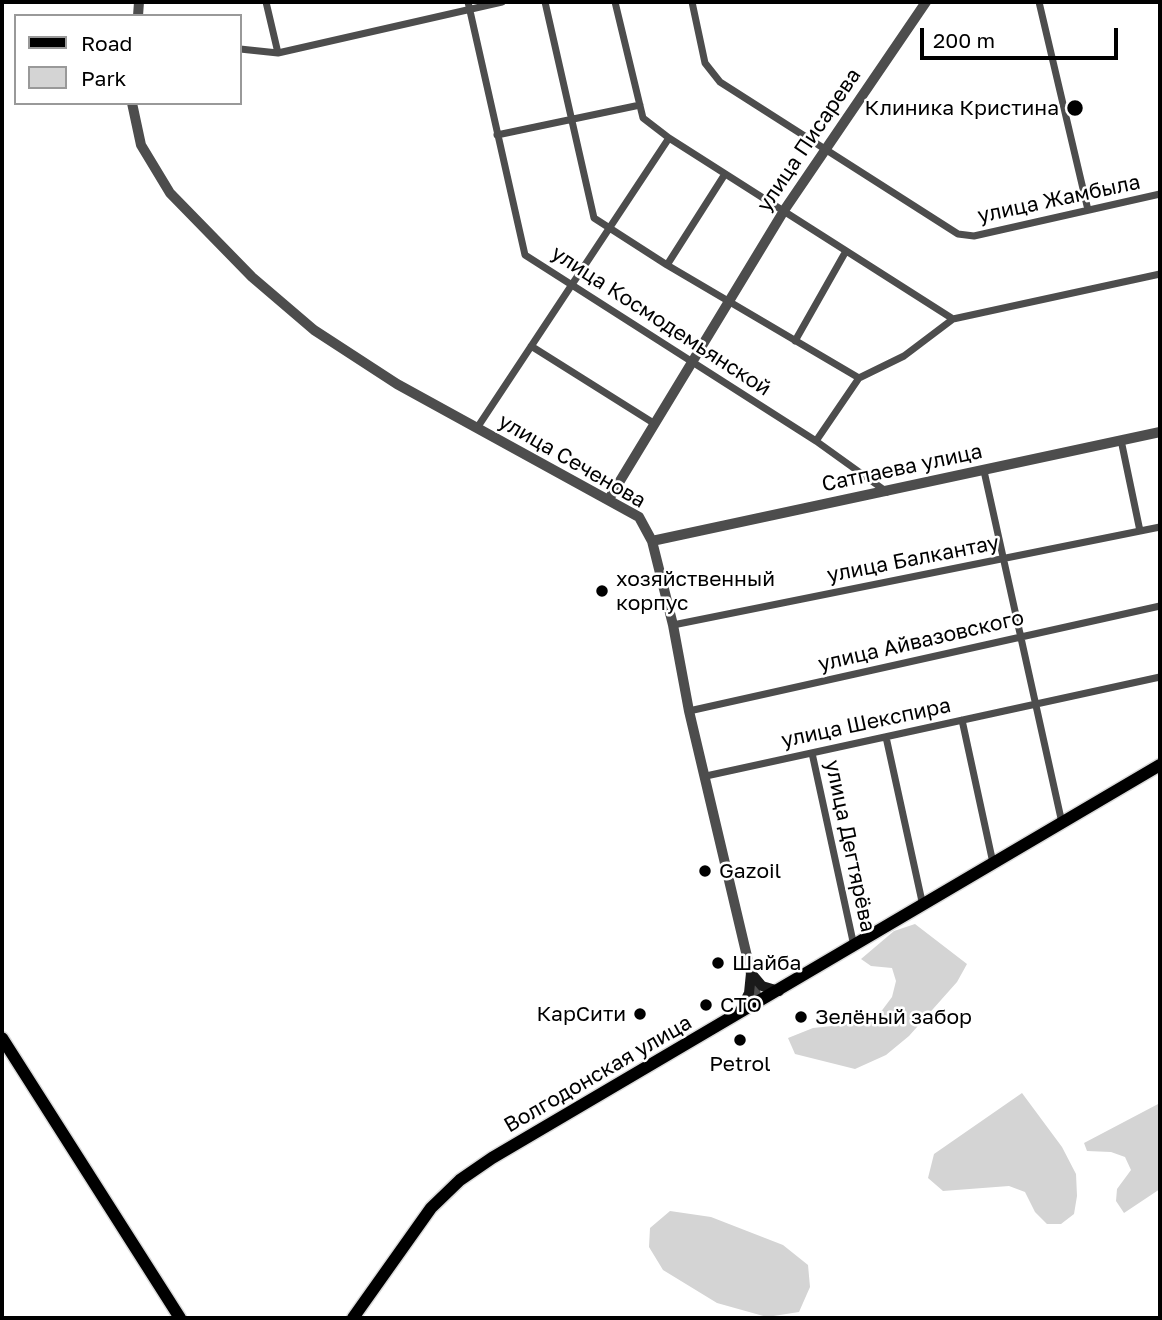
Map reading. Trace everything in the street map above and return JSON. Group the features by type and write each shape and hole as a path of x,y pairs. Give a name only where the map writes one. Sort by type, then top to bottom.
{"main road":[{"name":"Волгодонская улица","path":"353,1318 407,1238 432,1208 460,1180 492,1158 738,1016 1160,765"},
{"path":"751,973 762,986 779,991"},
{"path":"738,1016 749,993 751,973"},
{"path":"2,1038 180,1318"}],"street":[{"path":"266,2 278,52"},
{"path":"242,49 278,52 469,5 502,2"},
{"path":"545,2 569,119 594,218 729,303 859,378"},
{"path":"615,2 643,118 669,138 785,209 953,319"},
{"name":"улица Жамбыла","path":"692,2 705,63 710,73 822,150 958,234 974,236 1160,194"},
{"name":"улица Писарева","path":"609,499 822,150 926,2"},
{"path":"1039,2 1088,210"},
{"name":"улица Космодемьянской","path":"469,5 521,247 526,255 570,286 694,361 816,441 887,492"},
{"name":"улица Сеченова","path":"132,105 141,145 170,193 252,277 314,330 397,384 639,517 652,541 673,625 689,711 758,1003"},
{"path":"497,135 640,105"},
{"path":"477,428 669,138"},
{"path":"667,265 725,174"},
{"path":"795,341 846,251"},
{"path":"816,441 859,378 904,356 953,319 1160,275"},
{"path":"531,346 655,424"},
{"name":"Сатпаева улица","path":"652,541 1160,432"},
{"path":"1121,440 1140,531"},
{"path":"984,471 1062,823"},
{"name":"улица Балкантау","path":"673,625 1160,527"},
{"name":"улица Айвазовского","path":"689,711 1160,606"},
{"name":"улица Шекспира","path":"706,776 1160,677"},
{"path":"962,720 993,863"},
{"path":"886,737 923,906"},
{"name":"улица Дегтярёва","path":"812,753 854,946"}],"green space":[{"path":"915,924 967,964 957,982 909,1036 886,1055 855,1069 795,1054 788,1038 813,1028 860,1023 877,1017 892,997 896,981 892,968 871,966 861,959 894,931"},
{"path":"1022,1093 1062,1147 1076,1174 1074,1214 1061,1224 1047,1224 1035,1212 1025,1192 1009,1186 943,1191 928,1178 934,1154"},
{"path":"1160,1103 1160,1189 1124,1213 1116,1201 1117,1189 1131,1170 1125,1157 1111,1152 1087,1151 1084,1143"},
{"path":"670,1211 711,1217 783,1245 808,1265 810,1287 799,1312 767,1317 717,1303 663,1270 649,1247 650,1228"}],"place":[{"name":"Клиника Кристина","path":"1075,108"},
{"name":"хозяйственный корпус","path":"602,591"},
{"name":"Gazoil","path":"705,871"},
{"name":"Шайба","path":"718,963"},
{"name":"СТО","path":"706,1005"},
{"name":"КарСити","path":"640,1014"},
{"name":"Зелёный забор","path":"801,1017"},
{"name":"Petrol","path":"740,1040"}]}
